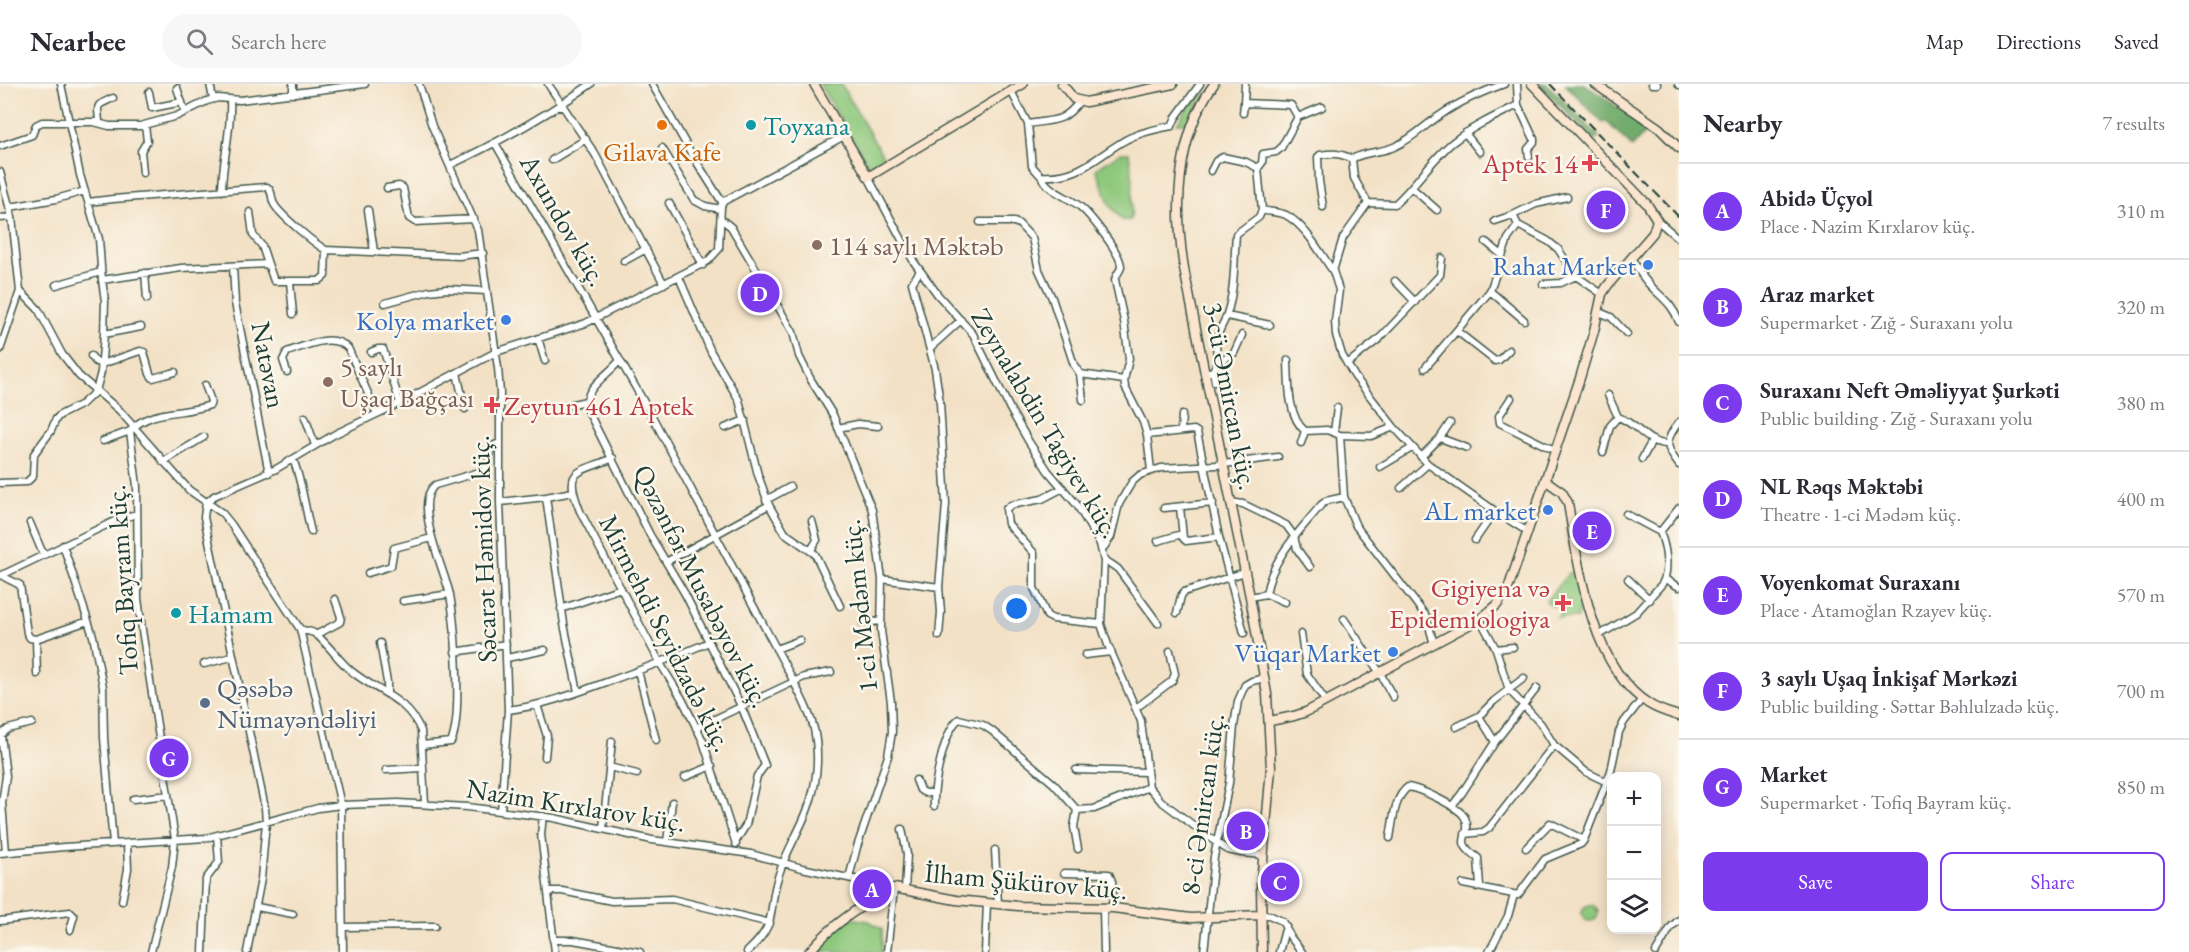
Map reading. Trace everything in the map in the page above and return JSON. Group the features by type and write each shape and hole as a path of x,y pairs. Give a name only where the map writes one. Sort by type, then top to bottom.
{"main road":[{"path":"814,84 868,177 1023,84"},
{"path":"1062,84 1079,102 1093,102 1173,84"},
{"path":"1270,721 1294,717 1326,702 1480,619 1503,598 1580,378 1602,294 1653,233 1657,220 1647,204 1532,84"},
{"path":"1595,84 1659,128 1679,148"},
{"name":"3-cü Əmircan küç.","path":"1207,85 1188,139 1179,200 1181,252 1209,372 1223,464 1265,678 1270,721 1270,768 1261,915 1262,952"},
{"path":"1545,480 1562,492 1568,503 1578,558 1598,636 1614,668 1642,699 1667,712 1679,714"},
{"name":"İlham Şükürov küç.","path":"809,952 835,925 866,903 894,888 998,904 1113,908 1208,918 1261,915"}],"street":[{"path":"0,483 31,480 34,454 51,431 56,419 82,404 96,391 102,364 105,302 99,239 85,191 61,84"},
{"path":"210,84 213,99"},
{"path":"293,84 293,94"},
{"path":"0,146 33,135 39,122 99,122 109,126 145,125 185,112 213,99 231,100 293,94 365,84"},
{"name":"Səcarət Həmidov küç.","path":"418,84 432,126 474,219 483,253 496,352 500,393 500,502 508,710 501,811"},
{"path":"548,84 586,139 664,284"},
{"path":"450,165 495,144 563,104 591,84"},
{"path":"652,84 722,206"},
{"path":"1243,113 1245,84"},
{"path":"1352,159 1362,154 1398,146 1441,114 1504,84"},
{"path":"1517,84 1518,105 1534,139 1528,149 1529,157"},
{"path":"1652,84 1657,84"},
{"path":"1041,176 1077,171 1129,138 1172,126 1176,117 1207,85"},
{"path":"177,88 185,112"},
{"path":"1011,91 1028,124 1030,161 1034,171 1046,184 1083,209 1107,238 1120,263 1121,268 1115,280 1125,321 1129,359 1124,380 1147,435 1151,471"},
{"path":"149,92 152,108 182,102"},
{"path":"99,122 98,105 113,98"},
{"path":"222,191 231,120 231,100"},
{"path":"1028,124 1060,120 1067,116 1079,102"},
{"path":"1244,103 1291,105 1298,117"},
{"path":"1368,203 1393,205 1412,188 1443,152 1465,133 1518,105"},
{"path":"1218,363 1216,345 1227,316 1230,300 1236,234 1259,217 1262,210 1258,168 1262,164 1263,154 1276,152 1281,148 1298,117 1322,107"},
{"path":"143,173 141,151 147,141 145,125"},
{"path":"1465,133 1480,152"},
{"path":"253,952 247,952 257,907 266,822 260,776 232,657 204,517 206,503 221,492 269,473 315,445 496,352 597,318 703,265 713,258 719,249 722,206 730,196 844,136"},
{"path":"552,160 586,139"},
{"name":"Axundov küç.","path":"495,144 597,318 716,534 794,682 814,728 816,763 813,793 783,863"},
{"path":"662,148 694,200 705,206 722,206"},
{"path":"1323,207 1318,157 1341,153 1352,159"},
{"path":"1211,171 1216,161 1223,157 1246,162 1258,168"},
{"path":"1352,159 1354,178 1368,203"},
{"path":"0,172 12,218 20,291 0,350"},
{"name":"Zeynalabdin Tagiyev küç.","path":"868,177 920,271 978,343 1024,434 1048,471 1077,506 1102,550 1104,561 1101,624 1111,652 1137,708 1149,787"},
{"path":"387,188 399,186 403,188 410,218 415,222 474,219"},
{"path":"1412,188 1437,210"},
{"path":"88,202 270,189 274,205 315,243 326,250 459,256 483,253"},
{"path":"10,207 85,191"},
{"path":"1496,221 1536,204 1567,197"},
{"path":"669,203 703,265"},
{"path":"1334,271 1343,238 1368,203"},
{"path":"368,210 374,252"},
{"path":"1262,210 1281,213 1294,221 1311,239 1334,271 1339,290 1335,321 1336,335 1342,355 1355,377 1394,427 1428,464 1528,532"},
{"path":"250,212 253,235 262,246 274,281 324,279 326,250"},
{"path":"1513,215 1518,225 1558,249 1576,276 1602,294"},
{"path":"0,218 12,218"},
{"name":"1-ci Mədəm küç.","path":"721,219 731,227 793,332 799,356 833,415 869,502 882,579 881,621 892,732 888,756 857,847 852,879"},
{"path":"1657,220 1679,238"},
{"path":"980,222 1014,222 1019,224 1032,238 1039,270 1052,298 1066,343 1080,374 1083,400"},
{"path":"1425,368 1458,332 1490,291 1508,238 1518,225"},
{"path":"1486,242 1502,255"},
{"path":"624,261 646,249"},
{"path":"1347,364 1379,339 1440,275 1442,258"},
{"path":"1631,258 1645,280 1675,310 1679,322"},
{"path":"102,280 181,268 268,264"},
{"name":"Natəvan","path":"233,266 235,303 269,473"},
{"path":"920,271 912,283 935,369 940,403 946,504 939,587 941,612 939,636"},
{"path":"56,285 101,272"},
{"path":"145,273 147,299"},
{"path":"1543,284 1561,283 1576,276"},
{"path":"679,277 711,352 736,392 767,502 785,533 811,550 826,574 840,606"},
{"path":"1395,281 1415,302"},
{"path":"290,282 293,314"},
{"path":"385,303 429,291 446,289 487,291"},
{"name":"Tofiq Bayram küç.","path":"20,291 38,309 62,354 79,376 105,397 189,490 222,513 300,629"},
{"path":"1490,291 1524,321"},
{"path":"1599,312 1611,317 1627,334"},
{"path":"1227,316 1270,325"},
{"path":"930,348 961,320"},
{"path":"104,334 141,327"},
{"path":"1458,332 1494,361 1499,360 1509,350"},
{"path":"1215,382 1209,372 1234,353 1242,335"},
{"path":"538,338 545,361"},
{"path":"287,372 283,360 287,352 329,340 340,342 348,348 377,414"},
{"path":"371,352 383,349 400,403"},
{"path":"91,356 96,362 102,364 140,351 144,352 153,378 175,372"},
{"path":"564,406 586,401 592,388 611,372 620,360"},
{"path":"1288,360 1291,403 1300,427 1305,431 1327,430 1337,434 1371,436 1394,427"},
{"path":"457,373 465,409"},
{"path":"1080,374 1124,380"},
{"path":"103,441 161,414 210,405 206,385"},
{"path":"1608,394 1618,417 1624,419 1652,441 1667,444"},
{"path":"1511,399 1499,416 1500,423 1556,451"},
{"name":"Qəzənfər Musabəyov küç.","path":"586,401 588,409 742,708 765,765 757,776 746,825 736,841"},
{"path":"1338,408 1337,434 1344,497 1356,526 1426,616 1434,644"},
{"path":"1181,431 1182,415"},
{"path":"305,417 315,445"},
{"path":"1603,452 1610,426 1618,417"},
{"path":"725,428 745,420"},
{"path":"1679,422 1667,444 1670,454 1679,465"},
{"path":"1421,457 1440,438 1450,423"},
{"path":"838,428 858,424 878,426"},
{"name":"Tofiq Bayram küç.","path":"132,429 136,479 138,598 175,839 172,867 151,952"},
{"path":"1147,435 1194,430 1197,432 1219,537 1244,633"},
{"path":"1301,443 1305,431"},
{"path":"163,462 204,437"},
{"path":"1440,438 1467,448"},
{"path":"1642,459 1652,441"},
{"path":"422,745 448,744 453,739 458,689 450,594 432,538 426,498 429,490 435,485 483,471 487,467 492,446 500,443"},
{"path":"1380,467 1412,448"},
{"path":"1102,550 1111,537 1115,513 1124,494 1132,482 1151,471 1278,457"},
{"name":"Mirmehdi Seyidzadə küç.","path":"613,458 576,474 571,483 573,492 580,511 696,728 712,766 736,841 736,851"},
{"path":"293,459 299,474 302,500 311,532"},
{"path":"1401,488 1428,464"},
{"path":"666,562 790,488"},
{"path":"1064,488 1042,499 1006,508 1008,524 1034,553 1034,588 1047,616 1053,619 1101,624"},
{"path":"500,502 573,492"},
{"path":"546,497 561,609 578,692"},
{"path":"1266,594 1273,571 1294,536 1326,501 1344,497"},
{"path":"1230,502 1243,504 1274,517 1286,525 1294,536 1297,549 1310,567"},
{"path":"1164,508 1213,503"},
{"path":"1180,507 1182,534 1186,540 1219,537"},
{"path":"1598,636 1621,624 1650,600 1665,579 1665,557 1660,532 1679,508"},
{"path":"1475,540 1495,511"},
{"path":"88,621 36,639 30,638 27,633 20,585 2,575 119,519 137,514"},
{"path":"1626,514 1660,532"},
{"path":"811,550 817,540 812,521"},
{"path":"30,523 43,554"},
{"path":"1158,541 1182,534"},
{"path":"368,573 391,566 394,548 432,538"},
{"path":"63,545 93,636 103,687 104,738 113,844"},
{"path":"1104,561 1118,569 1158,623"},
{"path":"1177,613 1180,596 1184,592 1245,572"},
{"path":"1672,583 1679,577"},
{"path":"882,579 939,587"},
{"path":"1628,579 1650,600"},
{"path":"1665,579 1679,587"},
{"path":"561,609 621,588"},
{"path":"403,601 450,594"},
{"path":"1250,597 1266,594 1285,602"},
{"path":"316,635 340,622 341,617 335,599"},
{"path":"1344,619 1393,697"},
{"path":"1463,884 1514,895 1521,893 1540,863 1577,847 1584,840 1607,782 1586,772 1554,745 1540,724 1509,690 1496,649 1480,619"},
{"path":"862,623 881,621"},
{"path":"300,629 316,635 351,671 387,693 408,710 417,721 421,731 425,804"},
{"path":"300,629 341,805 343,952"},
{"path":"1301,634 1307,674 1326,702"},
{"path":"36,639 37,674"},
{"path":"776,649 800,640"},
{"path":"508,710 537,705 578,692 660,663 709,642"},
{"path":"380,643 387,693"},
{"path":"455,652 506,644"},
{"path":"1496,649 1513,646"},
{"path":"507,658 545,650"},
{"path":"1137,708 1174,678 1170,651"},
{"path":"1085,655 1111,652"},
{"path":"204,664 232,657"},
{"path":"638,671 656,740"},
{"path":"696,728 794,682 831,672"},
{"name":"8-ci Əmircan küç.","path":"1204,952 1214,857 1229,783 1238,700 1245,685 1265,678"},
{"path":"1456,727 1479,717 1494,701 1524,678"},
{"path":"1452,806 1494,742 1537,688"},
{"path":"1610,772 1619,732 1642,699"},
{"path":"537,705 547,736 545,757"},
{"path":"1479,717 1494,742"},
{"path":"934,806 933,793 939,764 955,722 959,719 983,725 992,730 1054,784 1077,810"},
{"path":"3,853 2,802 6,776 2,735 8,729 32,723"},
{"path":"603,829 612,741"},
{"path":"1466,834 1483,832 1489,828 1554,745"},
{"path":"685,777 712,766"},
{"path":"609,767 636,774"},
{"path":"386,770 423,768"},
{"path":"1076,770 1146,772"},
{"path":"916,780 920,790 933,793"},
{"path":"1077,810 1094,809 1149,787 1161,801 1217,843 1234,851 1264,855"},
{"path":"1390,838 1396,805 1403,791 1408,787 1452,806 1465,817 1466,850 1478,858 1480,863 1480,886"},
{"path":"133,800 168,795"},
{"path":"667,842 672,802"},
{"name":"Nazim Kırxlarov küç.","path":"3,853 217,836 318,808 341,805 425,804 543,816 667,842 736,851 894,888"},
{"path":"1077,810 1074,827 1078,849"},
{"path":"543,816 541,834 555,952"},
{"path":"1526,848 1550,823 1584,840"},
{"path":"902,829 908,861 905,891"},
{"path":"203,952 206,884 210,872 219,862 217,836"},
{"path":"122,901 128,869 127,843"},
{"path":"995,850 998,904"},
{"path":"747,952 770,923 777,877 783,863"},
{"path":"1064,873 1109,874 1112,882 1113,908"},
{"path":"852,879 866,903"},
{"path":"887,952 894,888"},
{"path":"549,891 562,891 612,901 672,899 770,923"},
{"path":"1489,952 1508,916 1514,895"},
{"path":"984,952 987,903"},
{"path":"257,907 292,914"},
{"path":"1103,908 1104,952"},
{"path":"0,921 70,912 74,916 70,930"},
{"path":"1261,915 1276,917 1282,921 1302,952"},
{"path":"1656,952 1671,927 1679,920"},
{"path":"343,927 435,926"},
{"path":"1279,952 1286,926"},
{"path":"553,940 573,940 640,952"}],"green space":[{"path":"819,84 841,84 884,158 869,166"},
{"path":"1539,84 1547,84 1599,137 1594,141"},
{"path":"1565,84 1585,84 1648,129 1632,147 1606,121 1603,123"},
{"path":"1200,90 1204,94 1188,123 1177,123"},
{"path":"1120,153 1129,153 1133,180 1131,220 1122,220 1110,205 1096,169"},
{"path":"1576,572 1581,602 1578,618 1557,618 1569,601 1562,596 1553,607 1546,601 1569,573"},
{"path":"1590,905 1596,907 1598,913 1596,919 1590,921 1584,919 1582,913 1584,907"},
{"path":"849,918 869,921 882,929 882,952 813,952 820,943"}],"railway":[{"path":"1550,84 1679,217"}],"place":[{"name":"Gilava Kafe","path":"662,125"},
{"name":"Toyxana","path":"751,125"},
{"name":"Aptek 14","path":"1590,163"},
{"name":"3 saylı Uşaq İnkişaf Mərkəzi","path":"1606,210"},
{"name":"114 saylı Məktəb","path":"817,245"},
{"name":"Rahat Market","path":"1648,265"},
{"name":"NL Rəqs Məktəbi","path":"760,293"},
{"name":"Kolya market","path":"506,320"},
{"name":"5 saylı Uşaq Bağçası","path":"328,382"},
{"name":"Zeytun 461 Aptek","path":"492,405"},
{"name":"AL market","path":"1548,510"},
{"name":"Voyenkomat Suraxanı","path":"1592,531"},
{"name":"Gigiyena və Epidemiologiya","path":"1563,603"},
{"name":"Hamam","path":"176,613"},
{"name":"Vüqar Market","path":"1393,652"},
{"name":"Qəsəbə Nümayəndəliyi","path":"205,703"},
{"name":"Market","path":"169,758"},
{"name":"Araz market","path":"1246,831"},
{"name":"Suraxanı Neft Əməliyyat Şurkəti","path":"1280,882"},
{"name":"Abidə Üçyol","path":"872,889"}]}
